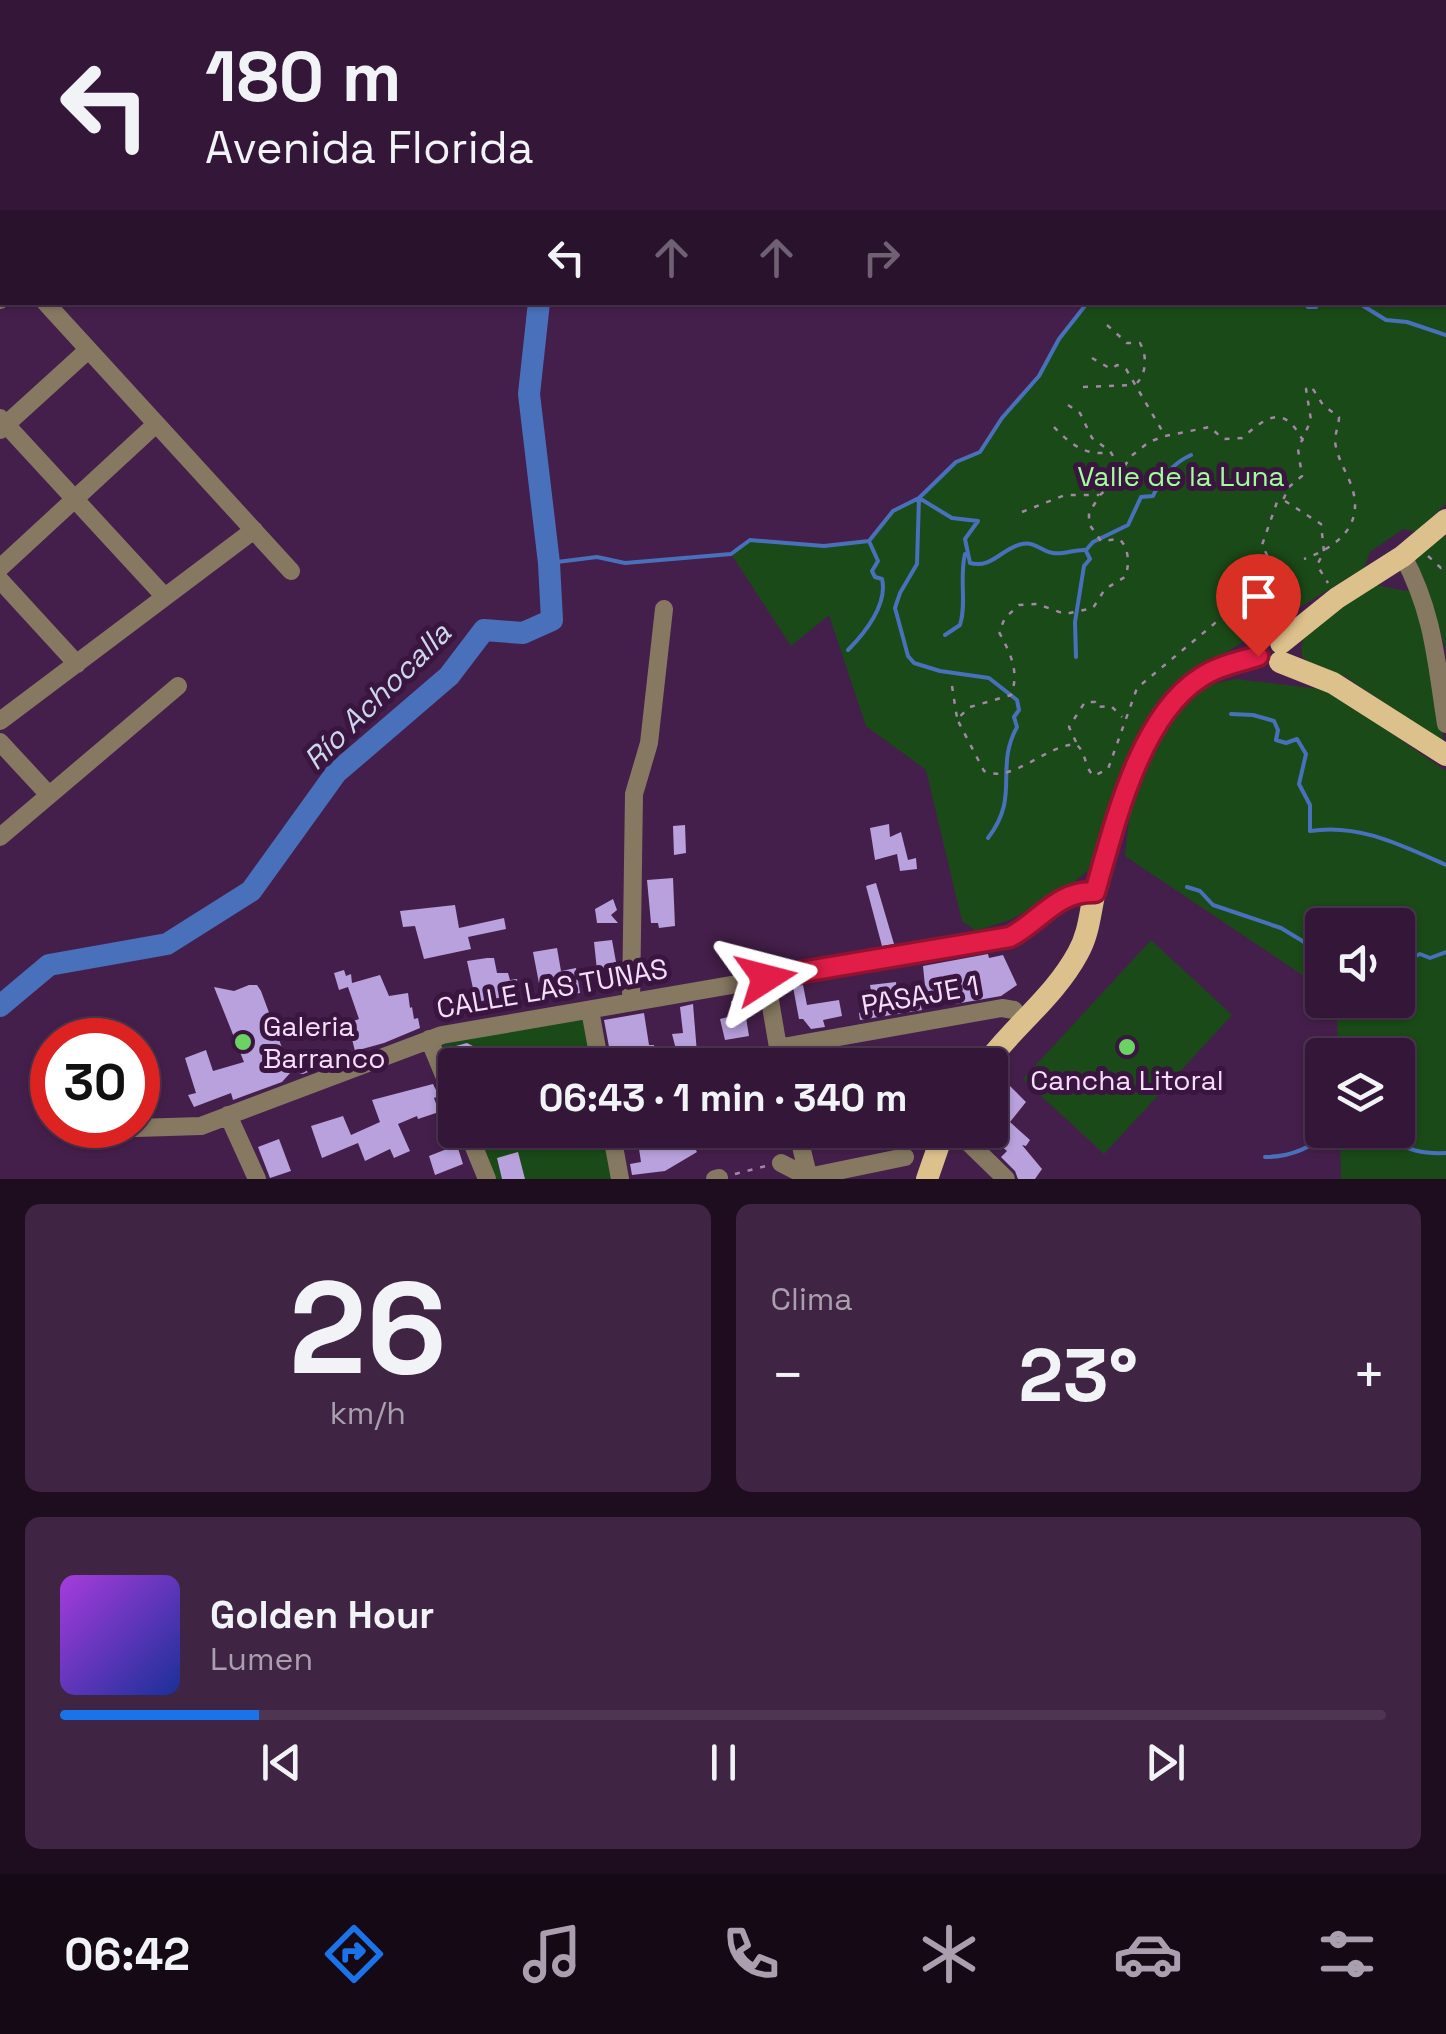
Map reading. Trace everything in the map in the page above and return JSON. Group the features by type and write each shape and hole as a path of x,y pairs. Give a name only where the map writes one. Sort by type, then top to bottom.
{"main road":[{"path":"997,1048 1064,950 1095,892 1128,781 1170,708 1199,678 1273,653 1336,598 1402,556 1446,520"},
{"path":"1273,653 1333,683 1446,754"},
{"path":"985,1048 1020,1015"},
{"path":"927,1179 943,1148"},
{"path":"942,1179 948,1148"}],"street":[{"path":"47,305 291,571"},
{"path":"88,350 2,424 165,597"},
{"path":"0,568 156,424"},
{"path":"0,721 254,530"},
{"path":"1402,556 1419,586 1432,624 1446,724"},
{"path":"0,580 77,664"},
{"path":"631,1002 634,794 649,743 664,610"},
{"path":"0,836 178,686"},
{"path":"0,742 49,796"},
{"name":"CALLE LAS TUNAS","path":"160,1127 200,1126 429,1039 1010,937 1036,922 1062,897 1095,892"},
{"path":"766,978 778,1048"},
{"name":"PASAJE 1","path":"820,1048 1002,1008 1020,1015"},
{"path":"590,1010 597,1048"},
{"path":"429,1039 438,1061"},
{"path":"228,1116 256,1179"},
{"path":"474,1148 487,1179"},
{"path":"614,1148 620,1179"},
{"path":"801,1148 808,1178"},
{"path":"974,1148 1006,1179"},
{"path":"781,1162 808,1178 905,1157"}],"path":[{"path":"1083,386 1136,384 1142,377 1146,354 1140,343 1127,344 1107,325"},
{"path":"1092,358 1111,368 1126,369 1165,436"},
{"path":"1124,719 1111,706 1096,707 1095,702 1085,702 1069,727 1076,744 1084,750 1088,772 1094,776 1108,769 1136,688 1192,645 1255,582 1267,562 1262,545 1271,512 1283,500 1289,486 1302,476 1297,458 1311,420 1306,389 1311,386 1323,405 1338,416 1336,447 1356,505 1344,536 1324,552 1304,559"},
{"path":"1068,405 1080,412 1092,438 1110,451 1122,472"},
{"path":"957,718 970,707 1011,696 1015,670 999,632 1012,610 1029,603 1056,612 1093,608 1100,594 1124,577 1129,568 1123,542 1119,538 1101,541 1089,524 1089,513 1138,449 1165,436 1210,427 1224,440 1235,440 1270,417 1292,425 1302,441"},
{"path":"1054,427 1066,440 1087,452 1110,451"},
{"path":"1022,512 1066,495 1100,495"},
{"path":"1283,500 1321,524 1324,552 1317,565 1336,598"},
{"path":"952,686 956,692 957,718 984,770 993,775 1007,774 1062,744 1076,744"},
{"path":"717,1178 781,1162"}],"green space":[{"name":"Valle de la Luna","path":"1086,305 1446,305 1446,503 1417,532 1403,529 1370,552 1364,568 1171,686 1123,769 1090,869 1012,919 976,931 962,921 926,770 866,726 829,615 791,646 731,554 750,540 824,546 869,541 893,511 919,498 956,462 980,452 1002,418 1039,376 1059,339"},
{"path":"1446,535 1446,650 1415,557"},
{"path":"1371,584 1406,591 1413,588 1419,596 1444,743 1346,677 1302,656 1305,636"},
{"path":"1235,679 1320,689 1340,698 1446,771 1446,1179 1341,1179 1340,1148 1415,1148 1415,1038 1338,1038 1337,1018 1415,1018 1415,908 1305,908 1305,977 1125,856 1131,803 1151,757 1182,707 1209,685"},
{"name":"Cancha Litoral","path":"1151,940 1232,1015 1104,1154 1023,1079"},
{"path":"578,1018 583,1020 590,1048 441,1048 444,1042"},
{"path":"482,1148 608,1148 613,1179 495,1179"}],"building":[{"path":"889,824 890,837 901,832 908,860 916,858 917,869 900,871 897,854 875,860 870,828"},
{"path":"685,825 686,853 674,855 673,826"},
{"path":"673,878 675,926 659,928 658,923 651,923 647,880"},
{"path":"876,883 894,944 882,946 866,886"},
{"path":"613,899 617,910 611,915 618,923 597,923 595,909"},
{"path":"455,905 459,928 504,918 506,929 468,937 471,949 424,959 415,926 403,927 400,911"},
{"path":"612,940 616,962 611,963 609,987 599,989 594,942"},
{"path":"557,948 561,971 576,968 580,993 542,999 533,952"},
{"path":"988,954 989,958 1003,955 1017,985 1001,996 955,1004 955,1000 919,1000 922,1010 860,1020 859,1013 866,1011 864,998 872,996 870,985 896,982 897,992 925,986 923,966"},
{"path":"494,958 497,973 508,973 510,980 517,979 519,994 476,1002 467,961"},
{"path":"344,970 346,976 351,974 352,983 380,975 389,996 408,993 420,1028 355,1051 348,1023 359,1019 348,987 339,990 334,973"},
{"path":"257,985 261,991 291,1072 282,1082 233,1100 231,1093 194,1107 188,1095 196,1093 185,1058 206,1050 213,1071 244,1062 214,987 234,991"},
{"path":"803,985 807,1005 839,1000 842,1016 823,1020 825,1027 811,1029 799,1019 793,987"},
{"path":"743,999 749,1036 725,1040 720,1019 732,1016 731,1001"},
{"path":"693,1004 697,1048 676,1048 672,1034 683,1033 680,1007"},
{"path":"644,1013 649,1045 654,1048 609,1048 604,1020"},
{"path":"467,1043 477,1048 452,1048"},
{"path":"335,1050 339,1060 303,1074 292,1071"},
{"path":"433,1084 438,1094 434,1098 438,1112 398,1124 410,1151 394,1158 390,1149 365,1161 358,1143 322,1158 311,1126 343,1116 351,1135 380,1122 372,1100"},
{"path":"1010,1086 1026,1102 1010,1122 1030,1140 1022,1145 1042,1169 1035,1179 1018,1179 1001,1157 1007,1151 1003,1148 1008,1148"},
{"path":"279,1139 291,1171 270,1178 258,1147"},
{"path":"458,1148 463,1164 435,1175 429,1156"},
{"path":"639,1148 695,1148 697,1152 665,1171 632,1175 630,1164 641,1162"},
{"path":"518,1152 525,1179 502,1179 497,1158"}],"waterway":[{"name":"Río Achocalla","path":"0,1006 49,965 167,944 251,891 336,773 449,676 484,630 523,633 552,620 529,394 539,305"},
{"path":"549,563 597,557 625,563 731,554 750,540 824,546 869,541 893,511 919,498 956,462 980,452 1002,418 1039,376 1059,339 1086,305"},
{"path":"1306,305 1317,305"},
{"path":"1362,305 1386,320 1407,322 1446,335"},
{"path":"919,498 952,518 978,521 965,539 970,563 991,561 1022,544 1057,553 1086,550 1093,542 1128,525 1141,497 1153,496 1168,472 1191,455"},
{"path":"919,498 917,564 895,608 908,656 914,663 940,671 989,678 1017,700 1017,727 1007,756 1006,795 998,823 988,838"},
{"path":"848,650 868,627 882,598 882,579 872,571 878,561 869,541"},
{"path":"1076,657 1075,622 1084,566 1090,559 1086,551"},
{"path":"945,635 960,625 965,554"},
{"path":"1231,714 1274,721 1278,730 1276,740 1286,743 1297,739 1306,754 1299,784 1310,805 1310,831 1363,833 1446,865"},
{"path":"1187,887 1200,891 1213,905 1281,928 1305,943"},
{"path":"1415,956 1430,958 1446,952"},
{"path":"1265,1157 1306,1148"},
{"path":"1408,1148 1446,1153"}],"place":[{"name":"Galeria Barranco","path":"243,1042"},
{"name":"Cancha Litoral","path":"1127,1047"}],"route":[{"path":"766,978 1010,937 1036,922 1062,897 1095,892 1128,781 1170,708 1199,678 1258,656"}]}
